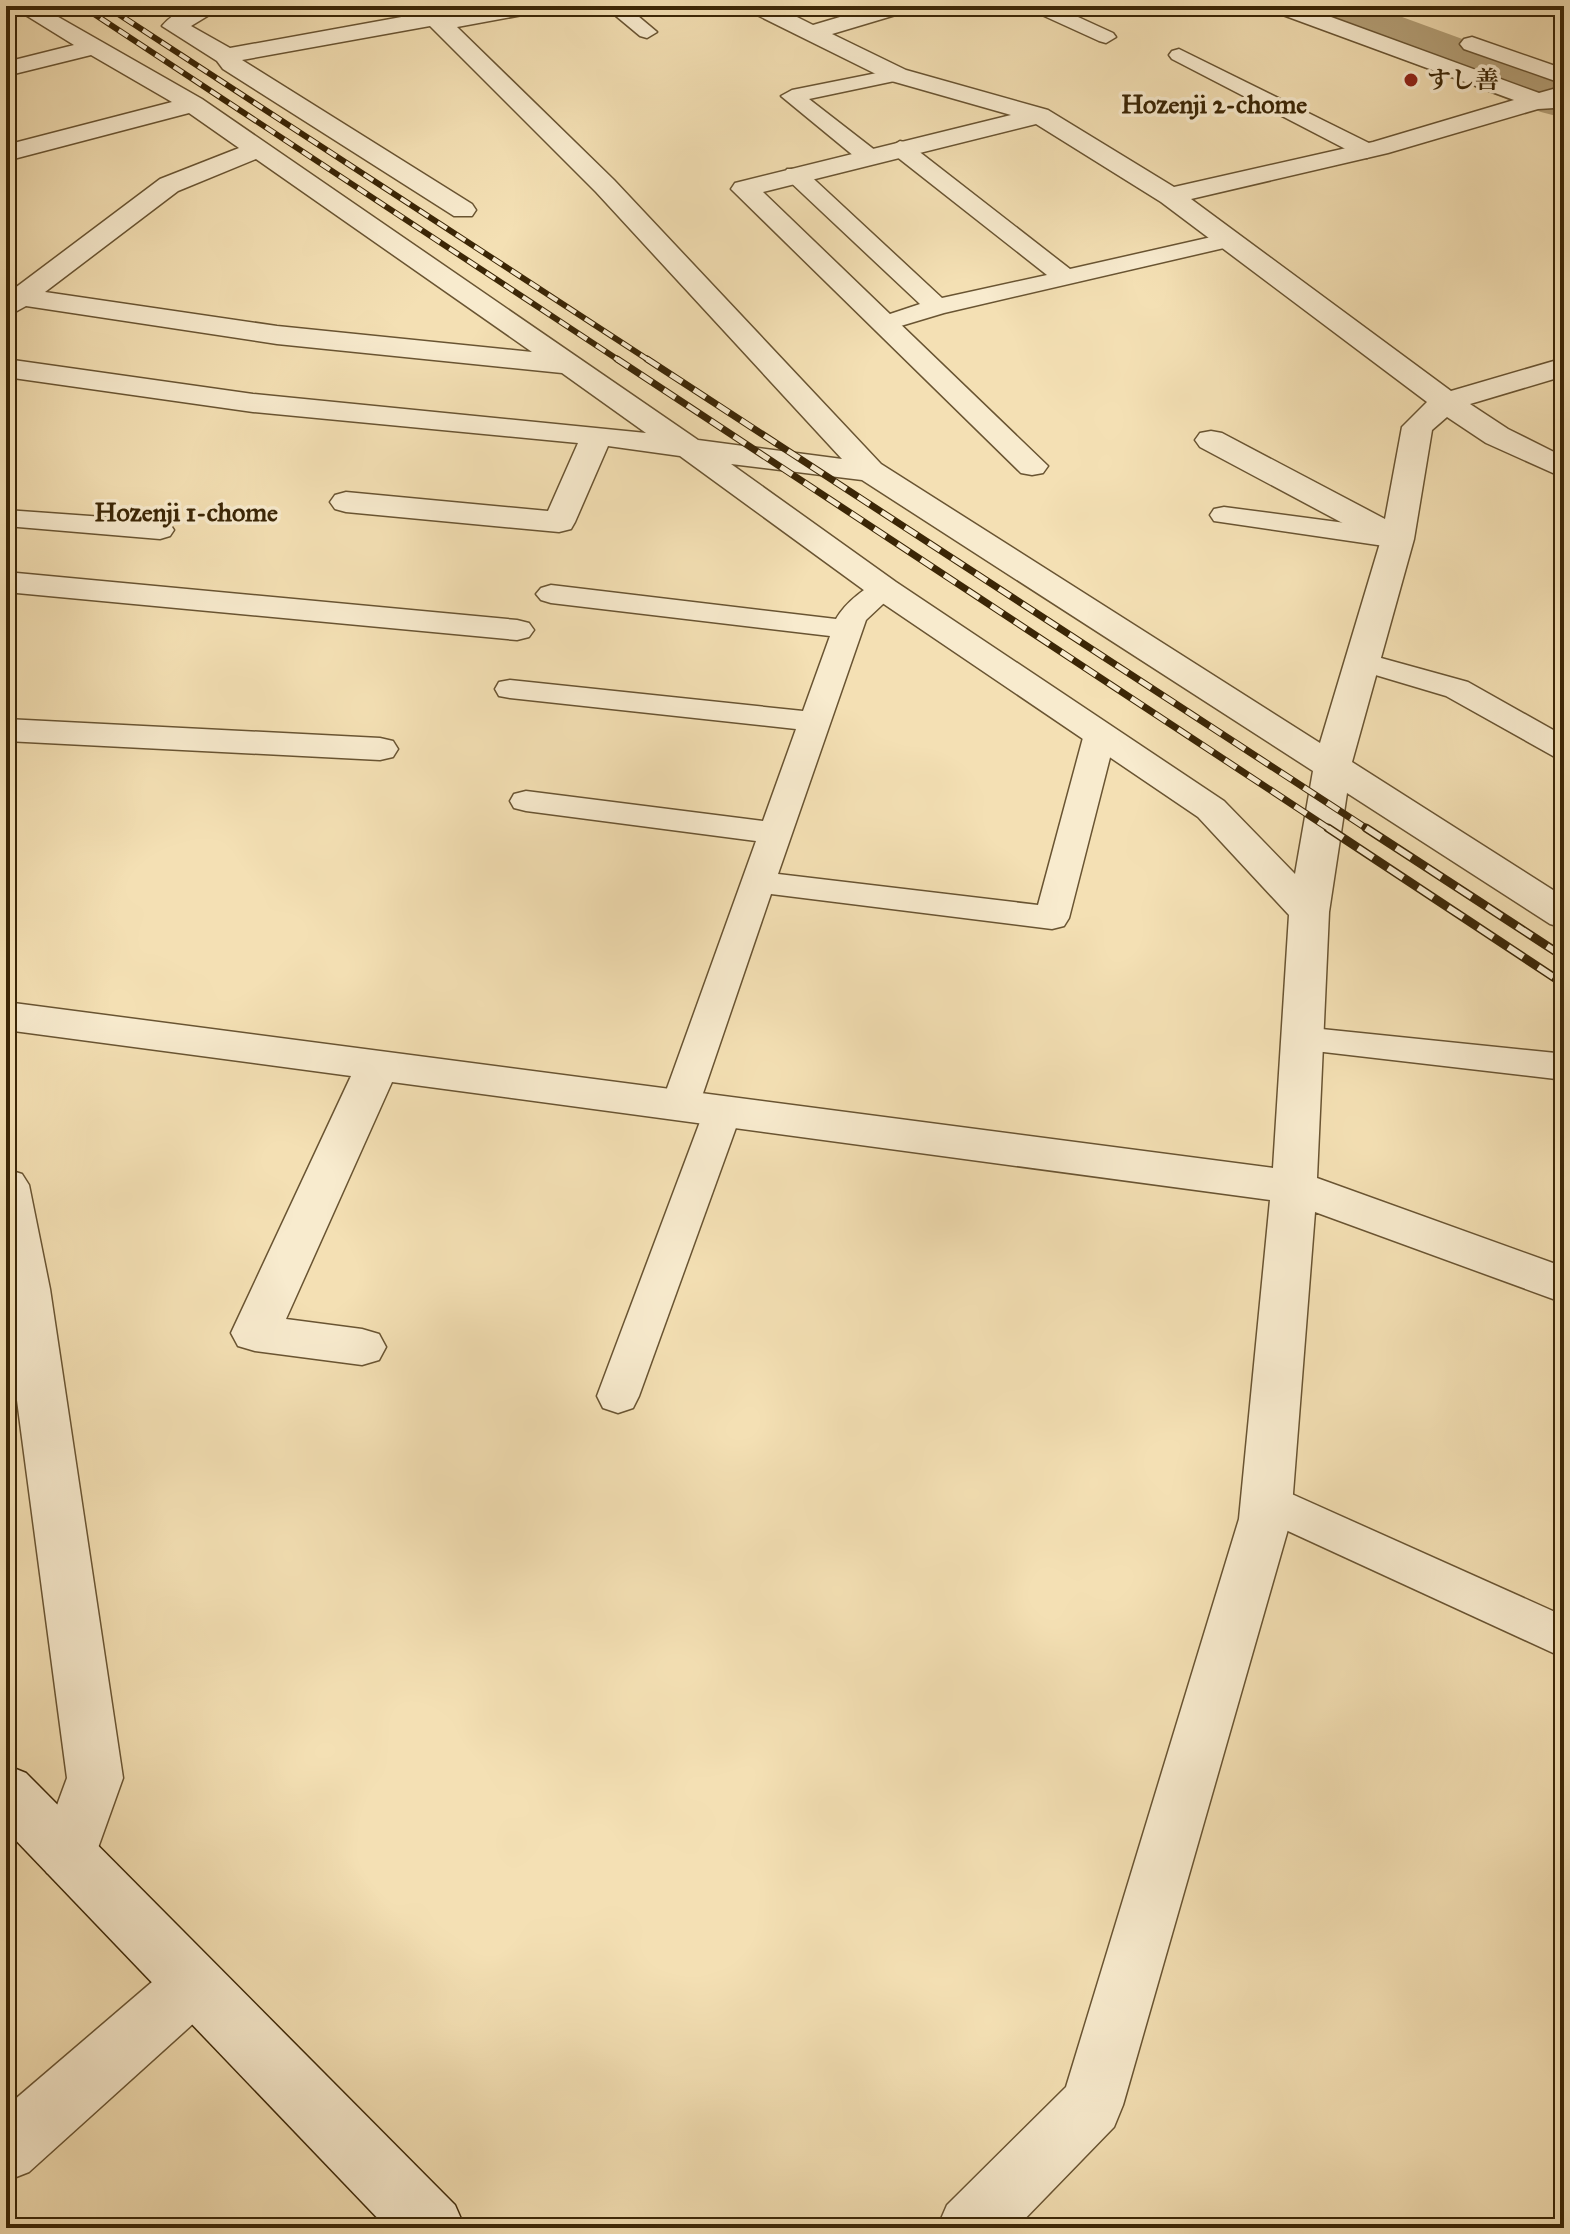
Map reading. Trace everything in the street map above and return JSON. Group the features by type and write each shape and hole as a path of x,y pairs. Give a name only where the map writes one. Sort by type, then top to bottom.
{"street":[{"path":"22,6 193,104 689,448 884,589 1211,809 1309,912"},
{"path":"213,6 174,26 226,56 231,64 463,210"},
{"path":"226,56 433,16 533,6"},
{"path":"757,6 897,75 1039,115 1170,196 1446,402 1497,436 1564,469"},
{"path":"811,33 901,6"},
{"path":"1280,6 1553,101"},
{"path":"433,16 605,186 870,471 1564,915"},
{"path":"1452,37 1564,77"},
{"path":"6,69 96,47"},
{"path":"1170,196 1367,151 1553,101"},
{"path":"6,153 193,104"},
{"path":"1032,466 744,189 1039,115"},
{"path":"9,300 169,185 256,150"},
{"path":"9,300 277,335 570,365"},
{"path":"970,2228 1092,2105 1265,1519 1294,1187 1309,912 1332,766 1398,539 1417,427 1446,402 1564,367"},
{"path":"6,368 253,403 597,436 810,466 870,471"},
{"path":"346,502 559,522 597,436"},
{"path":"1211,440 1398,539"},
{"path":"6,582 517,630"},
{"path":"6,730 380,749"},
{"path":"6,1016 1294,1187 1564,1285"},
{"path":"362,1347 255,1333 378,1065"},
{"path":"6,1185 26,1289 95,1778 68,1854"},
{"path":"6,1791 432,2228"},
{"path":"6,2149 194,1984"}],"lane":[{"path":"614,6 647,32"},
{"path":"1038,6 1106,37"},
{"path":"1179,55 1367,151"},
{"path":"868,156 792,96 897,75"},
{"path":"900,148 1066,278"},
{"path":"795,174 937,307"},
{"path":"884,324 937,307 1229,240"},
{"path":"1224,515 1398,539"},
{"path":"6,518 160,530"},
{"path":"680,1105 852,616 884,589"},
{"path":"551,594 847,629"},
{"path":"1363,662 1457,689 1564,749"},
{"path":"510,689 815,722"},
{"path":"758,882 1052,918 1100,734"},
{"path":"526,801 776,833"},
{"path":"1302,1039 1556,1066"},
{"path":"618,1396 723,1111"},
{"path":"1267,1501 1564,1638"}],"waterway":[{"path":"1315,6 1564,98"}],"railway":[{"path":"82,6 620,361"},
{"path":"106,6 650,361"},
{"path":"617,359 1331,830"},
{"path":"647,359 1369,830"},
{"path":"1328,828 1564,984"},
{"path":"1366,828 1564,957"}],"place":[{"name":"すし善","path":"1411,80"}],"district":[{"name":"Hozenji 2-chome","path":"1214,104"},
{"name":"Hozenji 1-chome","path":"186,512"}]}
